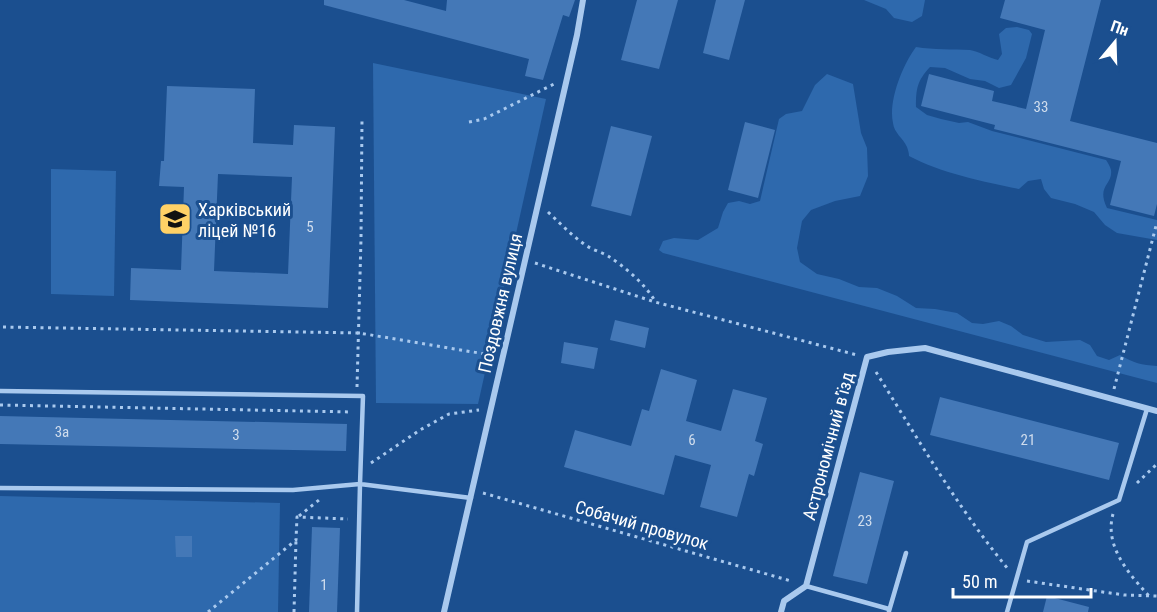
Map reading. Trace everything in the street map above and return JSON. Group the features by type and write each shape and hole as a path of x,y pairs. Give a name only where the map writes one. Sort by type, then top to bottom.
{"street":[{"name":"Поздовжня вулиця","path":"444,612 577,35 583,0"},
{"name":"Астрономічний в'їзд","path":"806,586 867,357 925,348 1157,411"},
{"path":"781,612 784,601 806,586"}],"lane":[{"path":"0,391 363,396 357,612"},
{"path":"1007,612 1027,542 1119,500 1147,409"},
{"path":"0,488 293,490 360,484 471,498"},
{"path":"806,586 889,611 906,553"}],"path":[{"path":"469,122 484,119 537,93 557,80"},
{"path":"357,378 362,119"},
{"path":"538,203 579,240 619,264 648,291 656,302"},
{"path":"1111,399 1157,222"},
{"path":"524,261 656,302 867,357 955,497 988,545 1016,579 1124,596 1157,596"},
{"path":"3,327 358,333 496,356"},
{"path":"0,405 356,412"},
{"path":"360,470 448,414 483,409"},
{"path":"294,612 297,517 338,485"},
{"name":"Собачий провулок","path":"471,498 481,492 806,586"},
{"path":"1119,500 1111,526 1116,552 1129,575 1149,596"},
{"path":"297,517 348,519"},
{"path":"208,612 296,540"}],"shaded area":[{"path":"864,0 925,0 922,16 912,22 894,18 886,9"},
{"path":"1017,27 1029,30 1032,34 1026,58 1011,85 999,88 945,68 930,67 918,85 916,107 927,115 941,119 959,123 968,122 992,131 1106,160 1111,170 1110,179 1103,194 1107,208 1157,220 1157,240 1117,233 1105,225 1094,212 1051,198 1044,189 1041,179 1028,181 1019,189 949,172 909,156 907,147 894,127 892,114 898,83 916,47 970,50 998,60 1002,54 999,34 1006,28"},
{"path":"373,63 546,99 478,404 376,403"},
{"path":"827,74 853,84 861,133 867,148 868,176 860,196 835,201 811,210 802,221 797,248 800,262 817,274 859,287 877,288 897,296 916,308 957,313 972,323 983,324 999,321 1023,335 1046,342 1080,340 1090,345 1097,356 1109,360 1120,355 1138,363 1157,366 1157,383 663,253 659,250 663,241 674,238 698,240 718,228 728,203 739,201 750,204 760,201 779,119 786,114 802,111 815,85"},
{"path":"51,169 116,171 114,296 51,294"},
{"path":"0,496 280,503 278,612 0,612"}],"building":[{"path":"324,0 404,0 446,11 447,0 575,0 569,17 563,15 543,80 525,76 529,59 324,5"},
{"path":"637,0 678,0 659,69 621,60"},
{"path":"716,0 745,0 729,60 703,53"},
{"path":"1005,0 1101,0 1070,121 1157,143 1157,204 1154,216 1110,205 1121,161 994,129 995,125 921,106 929,74 994,91 992,101 1026,109 1045,30 1000,18"},
{"path":"167,86 255,89 253,143 293,145 294,125 335,127 328,308 130,300 131,268 181,270 184,187 159,186 161,161 164,161","holes":["218,174 292,177 288,274 214,271"]},
{"path":"745,122 775,130 758,198 728,190"},
{"path":"611,126 652,136 631,216 591,206"},
{"path":"615,320 649,328 645,348 610,340"},
{"path":"564,342 598,348 594,369 561,363"},
{"path":"661,369 697,380 686,421 721,431 733,389 767,398 755,441 763,444 754,476 749,474 737,517 700,507 711,465 675,455 664,495 564,467 575,430 631,446 642,409 649,411"},
{"path":"940,397 1119,443 1109,480 930,435"},
{"path":"0,416 347,424 346,451 0,444"},
{"path":"860,472 894,481 867,584 833,576"},
{"path":"312,527 340,528 337,612 309,612"},
{"path":"175,536 192,536 192,557 176,557"},
{"path":"1047,596 1089,607 1088,612 1043,612"}],"place":[{"name":"Харківський ліцей №16","path":"175,219"}]}
